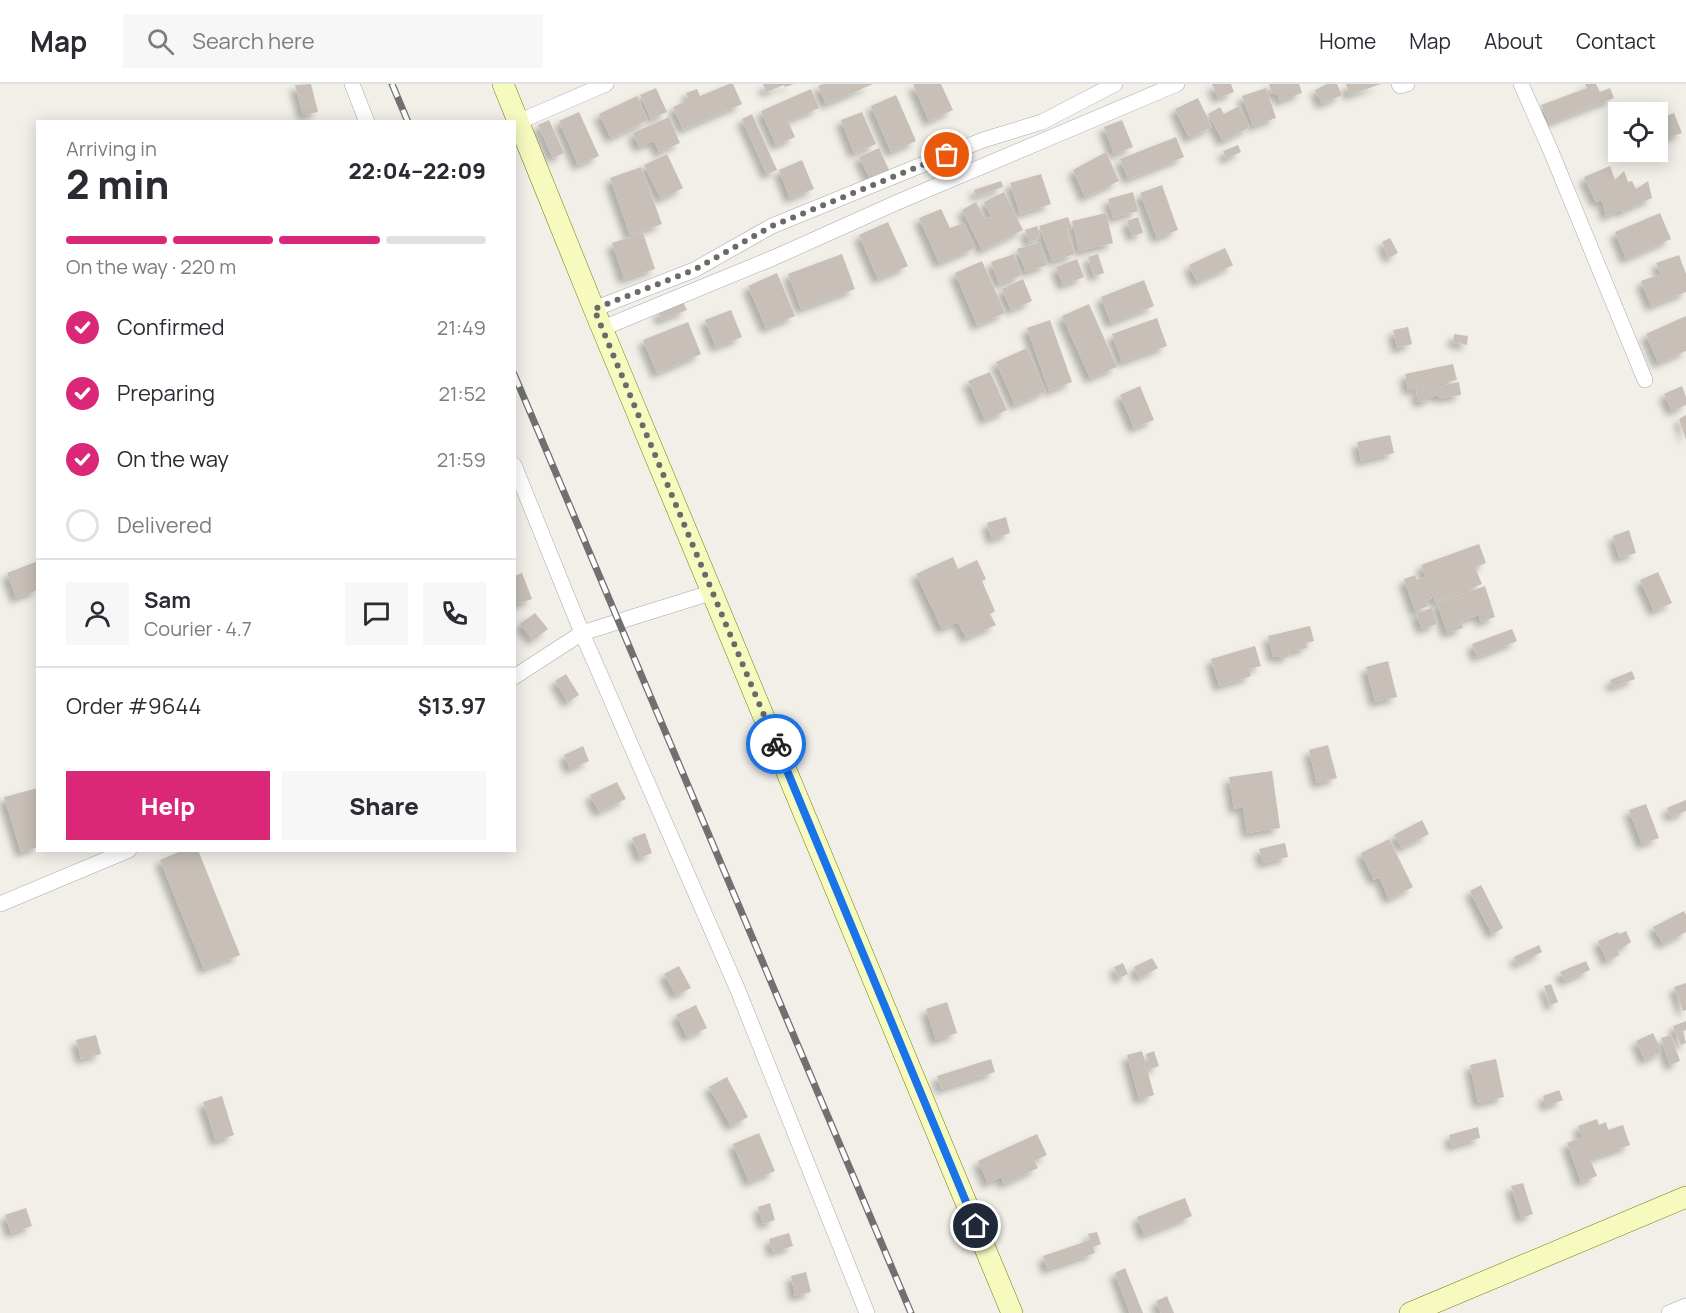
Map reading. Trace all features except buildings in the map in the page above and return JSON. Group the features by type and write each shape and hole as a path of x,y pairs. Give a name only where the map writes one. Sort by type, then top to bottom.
{"street":[{"path":"352,84 366,120"},
{"path":"503,84 594,309 1012,1313"},
{"path":"518,122 606,84"},
{"path":"603,328 773,258 898,202 1177,84"},
{"path":"1399,84 1407,84"},
{"path":"1521,84 1551,149 1645,380"},
{"path":"594,309 694,270 772,226 984,140 1042,122 1107,86"},
{"path":"516,470 582,633 736,988 867,1313"},
{"path":"516,676 582,633 713,592"},
{"path":"0,904 124,852"},
{"path":"1410,1313 1686,1197"},
{"path":"1670,1313 1686,1306"}],"railway":[{"path":"392,84 407,120"},
{"path":"516,379 911,1313"}],"way so far":[{"path":"776,744 594,309 694,270 772,226 947,155"}],"route":[{"path":"776,744 976,1226"}]}
